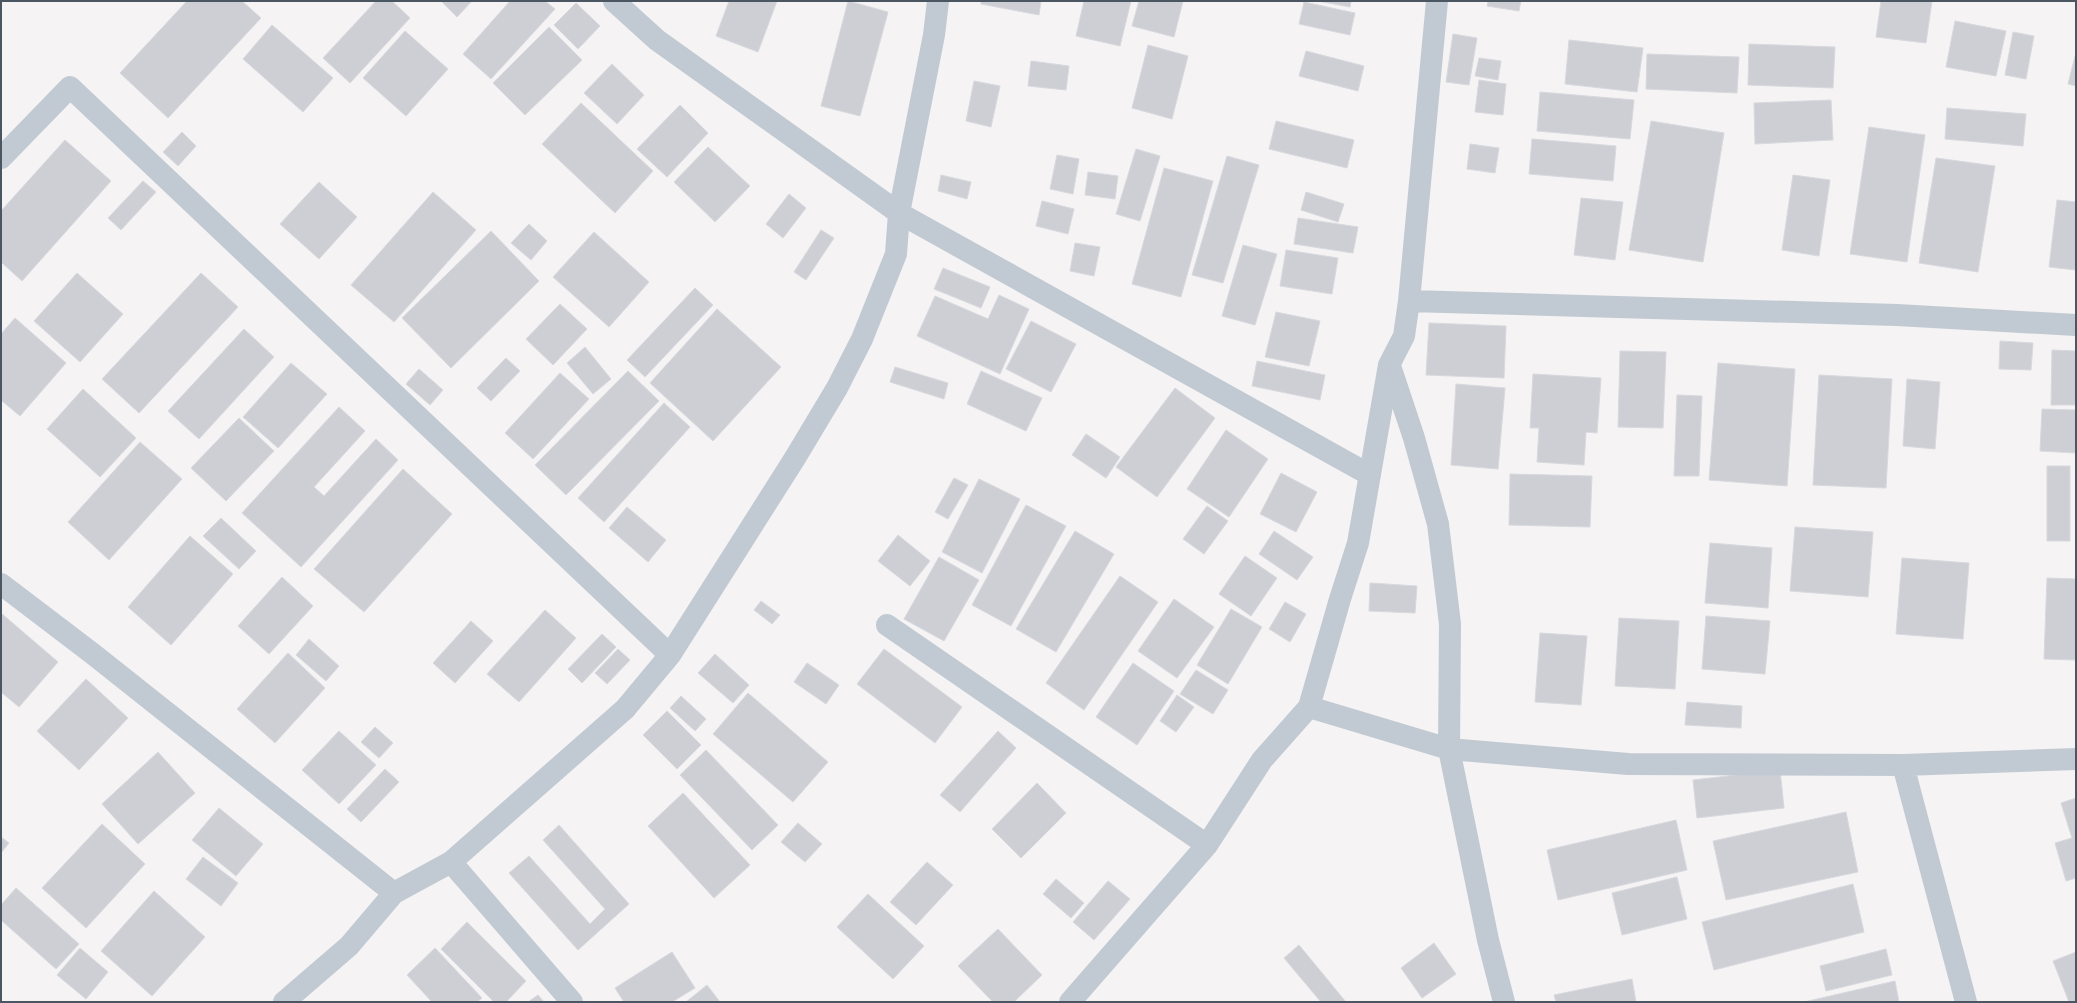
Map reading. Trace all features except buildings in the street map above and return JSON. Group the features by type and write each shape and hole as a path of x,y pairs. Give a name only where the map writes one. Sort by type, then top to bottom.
{"street":[{"path":"614,1 657,40 899,213 1370,475"},
{"path":"284,1002 350,946 394,893 451,862 625,708 670,655 838,388 862,339 896,254 899,213 934,34 938,1"},
{"path":"1070,1002 1207,845 1262,760 1309,707 1358,543 1389,365 1404,336 1409,301 1437,1"},
{"path":"1,158 70,87 670,655"},
{"path":"1409,301 1897,315 2076,325"},
{"path":"1389,365 1414,438 1438,524 1450,624 1449,749 1488,940 1504,1002"},
{"path":"1,584 100,658 394,893"},
{"path":"887,624 1207,845"},
{"path":"1309,707 1449,749 1628,764 1904,765 2076,759"},
{"path":"1904,765 1966,1002"},
{"path":"451,862 572,1002"}]}
